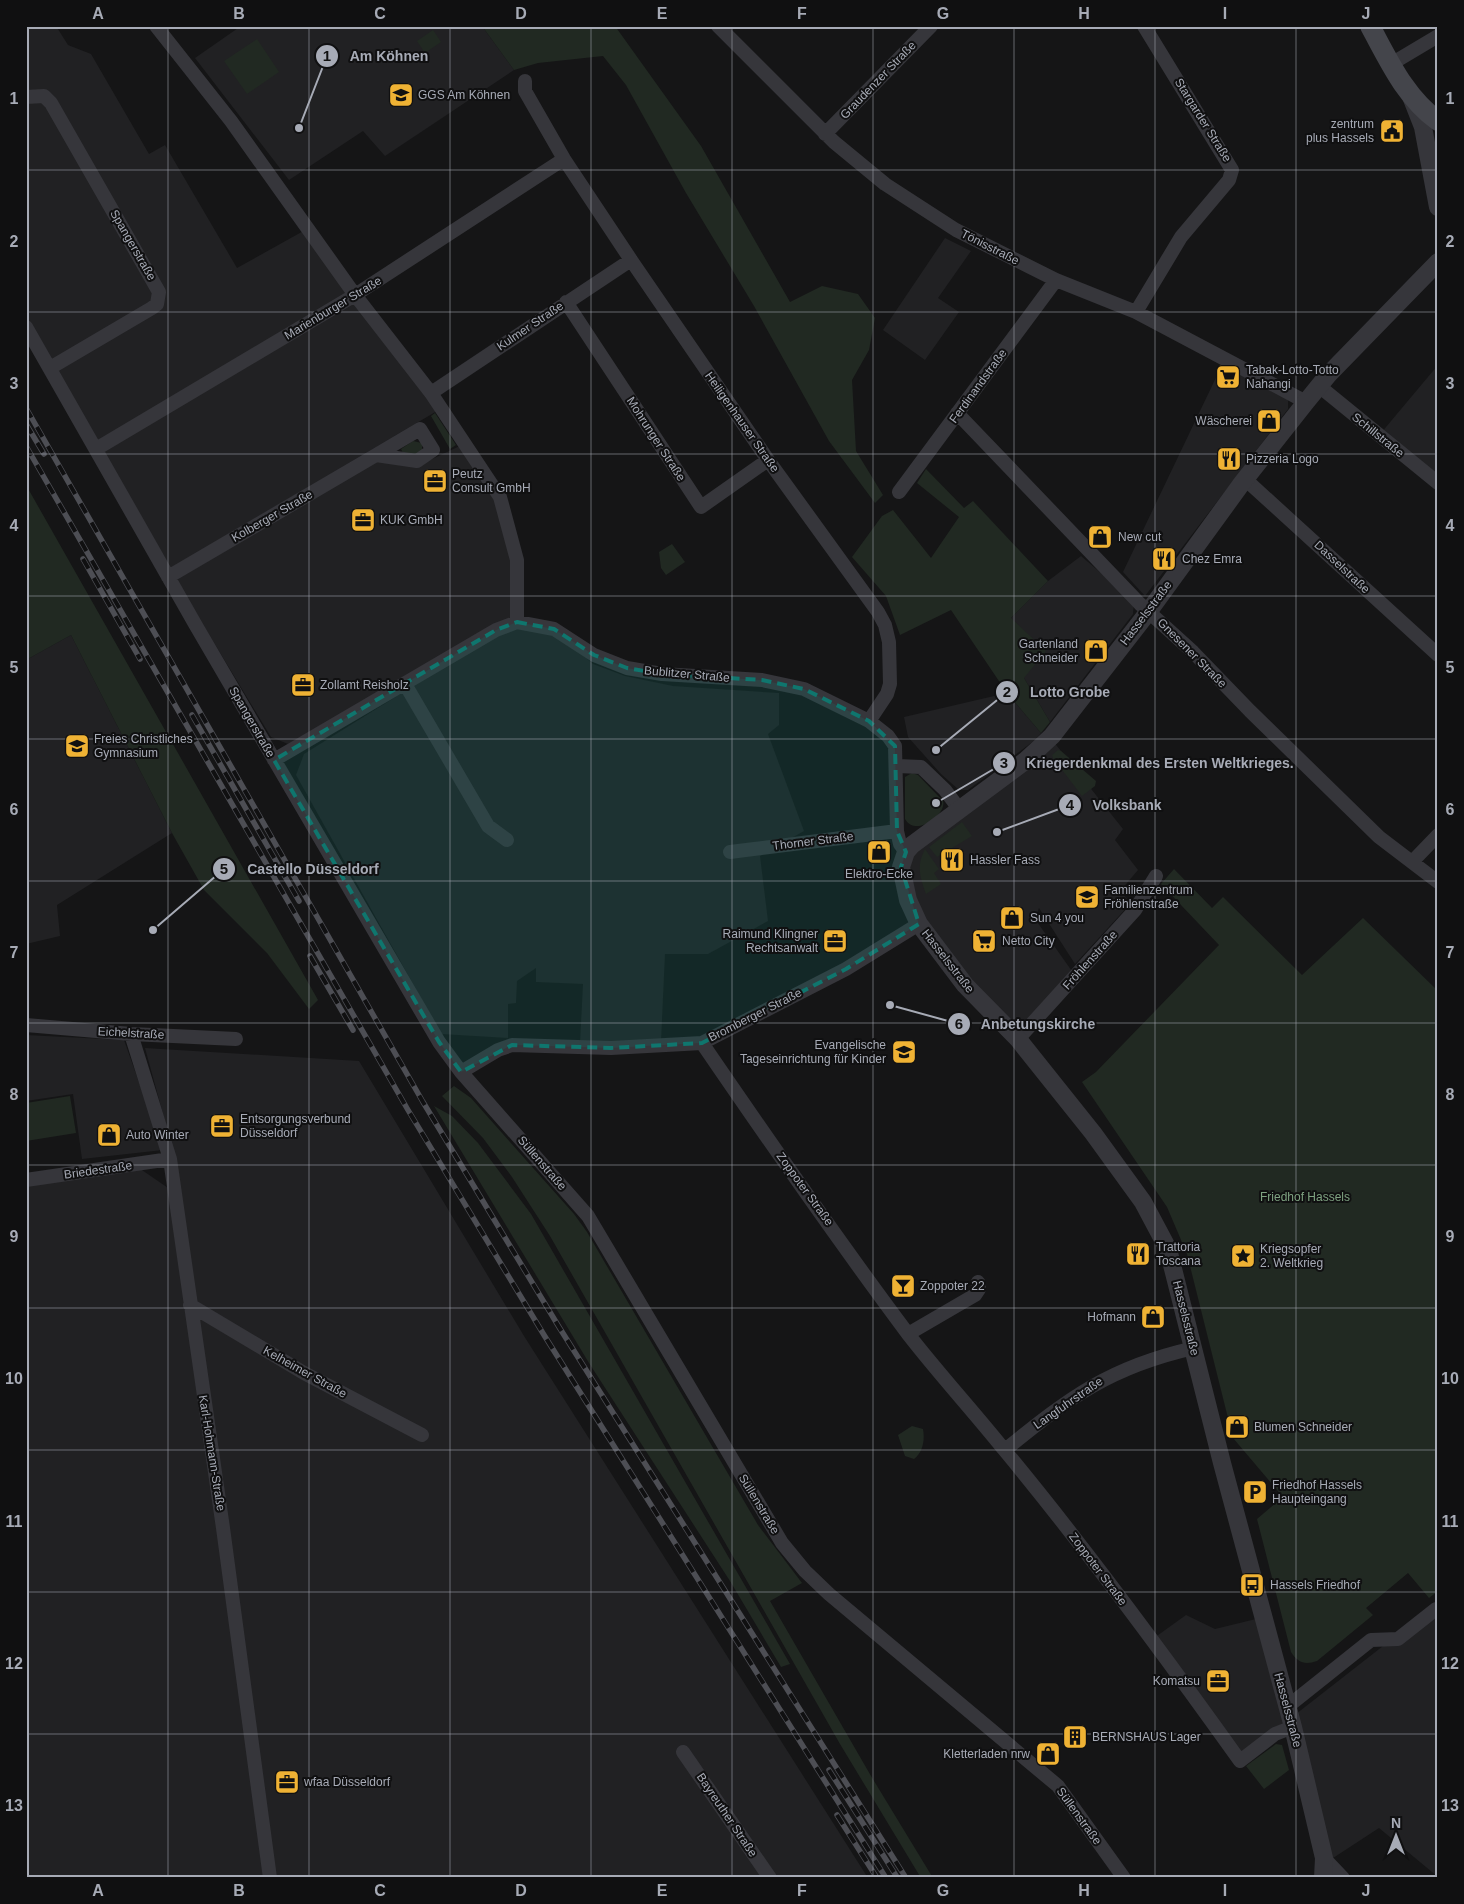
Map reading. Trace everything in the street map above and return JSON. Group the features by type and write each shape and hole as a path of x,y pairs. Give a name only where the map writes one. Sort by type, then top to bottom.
{"main road":[{"path":"1370,26 1411,96 1438,121"}],"street":[{"path":"156,26 231,122 355,296 431,393 500,497 517,560 517,622 496,630 274,760"},
{"name":"Tönisstraße","path":"718,26 825,134 886,184 956,230 1056,280 1136,312 1306,402"},
{"name":"Graudenzer Straße","path":"825,134 931,26"},
{"name":"Stargarder Straße","path":"1136,312 1182,237 1229,180 1232,170 1144,26"},
{"path":"1391,64 1438,36"},
{"name":"Heiligenhauser Straße","path":"525,81 525,91 564,159 768,460 868,596 885,625 889,642 890,684 887,694 869,721"},
{"name":"Spangerstraße","path":"26,97 44,96 51,103 159,292 157,304 152,308 50,368"},
{"path":"1411,96 1413,105 1422,121 1438,207"},
{"path":"1427,151 1432,140 1438,136"},
{"name":"Marienburger Straße","path":"96,449 355,296 564,159"},
{"name":"Kulmer Straße","path":"431,393 631,260"},
{"name":"Hasselsstraße","path":"1323,1878 1324,1858 1293,1727 1222,1463 1168,1249 1157,1225 1093,1133 1018,1039 965,985 919,924 908,900 902,877 902,862 906,852 1025,761 1045,743 1149,611 1246,479 1319,386 1438,262"},
{"name":"Ferdinandstraße","path":"899,492 1056,280"},
{"name":"Mohrunger Straße","path":"566,302 701,507 768,460"},
{"name":"Spangerstraße","path":"26,327 274,760 439,1042 461,1072"},
{"name":"Schillstraße","path":"1319,386 1438,483"},
{"name":"Gnesener Straße","path":"957,413 1149,611 1380,837 1438,882"},
{"name":"Kolberger Straße","path":"168,577 376,455"},
{"name":"Dasselstraße","path":"1246,479 1438,655"},
{"name":"Bublitzer Straße","path":"517,622 554,629 594,655 628,668 662,674 762,680 804,689 869,721"},
{"path":"405,684 488,826 507,840"},
{"path":"869,721 892,740 896,766 897,832 900,844 906,852"},
{"path":"896,766 921,767 945,790 960,810"},
{"name":"Thorner Straße","path":"730,852 897,832"},
{"path":"1412,862 1438,835"},
{"name":"Fröhlenstraße","path":"1018,1039 1135,910 1156,876"},
{"name":"Bromberger Straße","path":"461,1072 498,1050 512,1045 611,1048 702,1043 846,969 919,924"},
{"name":"Eichelstraße","path":"26,1025 131,1034 236,1039"},
{"name":"Karl-Hohmann-Straße","path":"131,1034 170,1160 223,1528 270,1878"},
{"name":"Zoppoter Straße","path":"702,1043 908,1334 1005,1450 1178,1675 1240,1761 1275,1734 1293,1727"},
{"name":"Süllenstraße","path":"461,1072 588,1216 623,1272 764,1515 805,1571 854,1616 1058,1786 1118,1876"},
{"name":"Briedestraße","path":"26,1180 170,1160"},
{"path":"908,1334 975,1295 979,1289 978,1282"},
{"name":"Kelheimer Straße","path":"190,1304 304,1373 422,1435"},
{"name":"Langfuhrstraße","path":"1005,1450 1051,1413 1109,1376 1140,1363 1194,1348"},
{"path":"1287,1707 1371,1640 1398,1639 1436,1609"},
{"name":"Bayreuther Straße","path":"683,1752 770,1878"},
{"path":"1324,1858 1343,1878"}],"highlighted area":[{"path":"517,622 554,629 594,655 627,668 662,674 762,680 804,689 869,721 895,746 897,831 906,852 901,867 919,924 846,969 702,1043 611,1048 512,1045 461,1072 439,1042 274,760 496,630"}],"shaded area":[{"path":"26,26 56,26 68,45 91,54 149,154 165,145 237,268 307,229 352,295 98,443 26,317"},
{"name":"GGS Am Köhnen","path":"241,26 482,26 514,70 385,156 363,131 289,180 195,58"},
{"path":"945,238 971,251 938,298 959,312 925,360 883,330"},
{"path":"354,299 437,411 171,568 102,449"},
{"path":"1222,365 1288,399 1288,409 1145,596 1123,572"},
{"path":"1438,365 1438,476 1381,433"},
{"path":"462,445 498,501 514,564 515,618 288,744 271,737 176,580 383,457 417,466"},
{"path":"1081,556 1134,601 1133,614 1050,722 1024,678 1011,618 1048,581"},
{"path":"506,628 555,630 593,664 625,676 673,686 779,693 779,725 768,734 804,831 760,856 768,921 708,954 665,954 661,1042 580,1043 583,984 536,982 536,968 517,981 516,1003 508,1004 508,1038 441,1034 296,775 304,754"},
{"name":"Freies Christliches Gymnasium","path":"71,635 172,833 57,905 60,936 26,944 26,660"},
{"path":"1007,693 1041,733 1035,740 968,790 959,790 941,774 908,737 904,717"},
{"path":"1053,741 1123,829 1115,840 1138,870 1121,890 1130,904 1075,964 1039,908 1035,919 1074,974 1026,1024 1009,1025 968,982 922,918 908,875 911,852"},
{"path":"26,1035 124,1040 163,1150 82,1159 73,1094 26,1101"},
{"path":"145,1048 359,1061 524,1336 868,1878 276,1878 175,1158"},
{"path":"139,1168 171,1190 267,1878 26,1878 26,1186"},
{"path":"1438,1603 1438,1877 1379,1828 1330,1860 1296,1714"},
{"path":"1186,1615 1215,1629 1260,1618 1286,1722 1241,1756 1154,1638"}],"green space":[{"path":"482,26 615,26 701,146 790,302 822,286 858,294 875,318 869,350 852,380 856,451 883,495 875,503 829,441 754,306 686,193 626,85 603,56 538,63 514,70"},
{"path":"433,30 441,42 425,53 417,41"},
{"path":"257,39 279,72 247,94 224,61"},
{"path":"435,413 456,445 450,449 431,416"},
{"path":"413,441 422,443 422,451 419,454 403,453 401,449"},
{"path":"926,469 964,508 973,501 1048,581 1011,618 1046,651 1024,678 1050,722 1041,733 1007,693 951,610 900,635 886,596 852,557 882,516 893,510 931,558 959,517 917,483"},
{"path":"26,485 318,1000 309,1009 267,953 204,890 172,833 71,635 26,660"},
{"path":"672,544 685,562 666,575 661,568 659,552"},
{"path":"1058,750 1096,781 1095,786 1082,796 1053,758 1052,755"},
{"path":"912,773 918,775 943,801 943,806 936,817 930,822 916,826 910,824 905,819 905,777"},
{"path":"962,822 972,836 937,857 929,847"},
{"path":"925,849 939,869 934,873 941,884 926,894 920,871 922,855"},
{"name":"Friedhof Hassels","path":"1174,869 1212,908 1223,897 1302,975 1363,918 1438,991 1438,1591 1429,1598 1408,1573 1366,1608 1373,1615 1317,1661 1313,1662 1305,1663 1299,1661 1291,1652 1257,1519 1283,1497 1233,1438 1187,1254 1167,1207 1082,1082 1096,1072 1219,945 1161,884"},
{"path":"454,1086 471,1098 574,1214 587,1232 758,1525 802,1583 770,1601 871,1776 933,1878 921,1878 840,1744 550,1236 512,1177 483,1138 442,1096"},
{"path":"70,1096 76,1133 26,1141 26,1103"},
{"path":"434,1106 452,1116 478,1143 531,1214 790,1664 781,1667 730,1581 589,1363"},
{"path":"912,1426 923,1429 924,1433 921,1449 914,1459 905,1456 898,1435"},
{"path":"1276,1744 1282,1745 1289,1770 1264,1789 1246,1766"}],"railway":[{"path":"26,408 423,1102 559,1327 906,1878"},
{"path":"26,424 44,454"},
{"path":"26,446 408,1110 544,1335 886,1878"},
{"path":"83,559 140,659"},
{"path":"192,715 299,901"},
{"path":"310,956 353,1030"},
{"path":"829,1770 897,1877"},
{"path":"837,1815 877,1878"}],"place":[{"name":"GGS Am Köhnen","path":"401,95"},
{"name":"Am Köhnen","path":"299,128"},
{"name":"zentrum plus Hassels","path":"1392,131"},
{"name":"Tabak-Lotto-Totto Nahangi","path":"1228,377"},
{"name":"Wäscherei","path":"1269,421"},
{"name":"Pizzeria Logo","path":"1229,459"},
{"name":"Peutz Consult GmbH","path":"435,481"},
{"name":"KUK GmbH","path":"363,520"},
{"name":"New cut","path":"1100,537"},
{"name":"Chez Emra","path":"1164,559"},
{"name":"Gartenland Schneider","path":"1096,651"},
{"name":"Zollamt Reisholz","path":"303,685"},
{"name":"Freies Christliches Gymnasium","path":"77,746"},
{"name":"Lotto Grobe","path":"936,750"},
{"name":"Kriegerdenkmal des Ersten Weltkrieges.","path":"936,803"},
{"name":"Volksbank","path":"997,832"},
{"name":"Elektro-Ecke","path":"879,852"},
{"name":"Hassler Fass","path":"952,860"},
{"name":"Familienzentrum Fröhlenstraße","path":"1087,897"},
{"name":"Sun 4 you","path":"1012,918"},
{"name":"Castello Düsseldorf","path":"153,930"},
{"name":"Raimund Klingner Rechtsanwalt","path":"835,941"},
{"name":"Netto City","path":"984,941"},
{"name":"Anbetungskirche","path":"890,1005"},
{"name":"Evangelische Tageseinrichtung für Kinder","path":"904,1052"},
{"name":"Entsorgungsverbund Düsseldorf","path":"222,1126"},
{"name":"Auto Winter","path":"109,1135"},
{"name":"Trattoria Toscana","path":"1138,1254"},
{"name":"Kriegsopfer 2. Weltkrieg","path":"1243,1256"},
{"name":"Zoppoter 22","path":"903,1286"},
{"name":"Hofmann","path":"1153,1317"},
{"name":"Blumen Schneider","path":"1237,1427"},
{"name":"Friedhof Hassels Haupteingang","path":"1255,1492"},
{"name":"Hassels Friedhof","path":"1252,1585"},
{"name":"Komatsu","path":"1218,1681"},
{"name":"BERNSHAUS Lager","path":"1075,1737"},
{"name":"Kletterladen nrw","path":"1048,1754"},
{"name":"wfaa Düsseldorf","path":"287,1782"}]}
